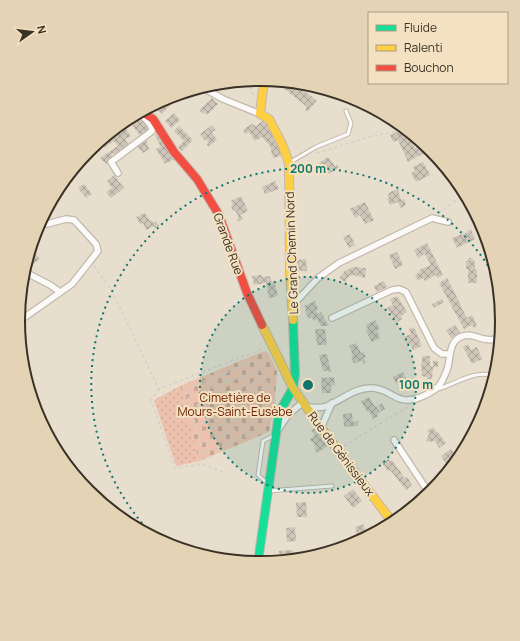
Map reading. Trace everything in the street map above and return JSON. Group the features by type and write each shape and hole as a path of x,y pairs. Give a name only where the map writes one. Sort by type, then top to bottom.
{"street":[{"path":"209,91 222,99 260,114 263,86"},
{"name":"Le Grand Chemin Nord","path":"260,114 269,119 282,144 289,163 290,273 296,374 293,388"},
{"path":"118,173 111,162 152,131 150,124 144,116"},
{"name":"Grande Rue","path":"145,116 153,120 174,152 197,179 219,215 247,292 293,388"},
{"path":"293,305 318,278 339,263 432,218 448,222"},
{"path":"25,317 72,284 96,254 98,247 74,220 66,219 46,224"},
{"path":"30,274 50,284 60,292"},
{"path":"332,318 392,290 399,289 406,292 434,348 442,354 449,354"},
{"path":"276,433 288,415 304,404 323,407 352,393 369,388 381,390 405,401 416,399 438,387 448,369 449,354 453,345 458,339 463,336 472,336 485,340 494,339"},
{"path":"259,556 279,413 293,388"},
{"name":"Rue de Génissieux","path":"293,388 337,450 389,517"},
{"path":"321,428 332,403"},
{"path":"394,440 425,488"}],"lane":[{"path":"289,163 316,146 348,134 351,123 346,111"},
{"path":"434,390 446,387 473,375 484,373 488,374"},
{"path":"276,433 263,440 258,475 269,488 332,486"}],"path":[{"path":"311,155 369,137 399,131"},
{"path":"432,218 460,197"},
{"path":"90,261 112,291 159,389"},
{"path":"223,472 203,464 175,468 151,400 159,389 272,345"},
{"path":"249,362 256,362 261,369 266,377 268,386 268,406 265,428 206,452 202,452 186,389 249,362"},
{"path":"188,398 261,369"},
{"path":"224,373 227,382"},
{"path":"191,408 266,377"},
{"path":"193,415 268,386"},
{"path":"195,426 268,396"},
{"path":"217,397 232,441"},
{"path":"268,399 274,400"},
{"path":"337,450 407,408 416,399"},
{"path":"197,434 268,406"},
{"path":"200,444 266,417"}],"green space":[{"name":"Cimetière de Mours-Saint-Eusèbe","path":"264,351 268,352 277,371 275,400 269,432 199,461 180,386"},
{"path":"180,386 199,461 176,466 154,400"}],"building":[{"path":"282,87 303,90 317,101 307,112 305,109 307,107"},
{"path":"212,98 218,104 207,115 205,112 203,114 199,110"},
{"path":"168,104 170,105 162,114 157,109"},
{"path":"174,113 180,120 171,128 165,121"},
{"path":"142,118 148,125 148,133 144,136 143,134 139,134 132,125"},
{"path":"264,120 284,155 273,158 270,146 262,137 255,141 249,132 246,134 243,130 251,124 256,126"},
{"path":"212,125 216,130 212,132 217,140 208,147 207,144 209,143 206,139 204,140 200,134"},
{"path":"179,126 193,140 182,151 178,147 184,141 174,131"},
{"path":"126,129 131,136 125,139 128,144 122,151 116,156 114,153 111,154 114,158 106,164 100,158 118,146 114,141 104,148 103,146"},
{"path":"399,131 411,140 415,148 418,146 425,153 408,162 398,140 393,142 390,135"},
{"path":"159,133 175,159 165,164 156,149 161,147 155,135"},
{"path":"146,140 149,149 143,153 137,146"},
{"path":"328,157 335,166 337,165 339,167 329,174 319,163"},
{"path":"423,162 430,175 416,182 411,173 415,171 413,167"},
{"path":"114,175 124,188 111,198 106,192 112,188 107,181"},
{"path":"275,181 279,189 265,194 262,187"},
{"path":"84,184 92,194 86,198 78,188"},
{"path":"398,189 401,200 404,199 406,204 401,208 398,202 390,205 387,198 389,198 388,193"},
{"path":"241,196 248,211 240,215 243,219 238,222 237,219 239,218 235,210 233,211 231,201"},
{"path":"365,202 374,220 365,224 360,215 355,218 350,209"},
{"path":"145,213 150,221 152,220 153,223 156,221 159,226 155,228 154,226 146,230 143,223 140,224 136,217"},
{"path":"471,230 475,239 457,248 452,238"},
{"path":"350,234 355,245 349,248 343,237"},
{"path":"427,243 443,275 438,278 436,275 425,281 423,278 418,281 415,275 420,272 419,270 431,265 425,254 418,258 414,250"},
{"path":"397,252 403,265 395,269 389,255"},
{"path":"35,253 40,259 32,265"},
{"path":"469,258 472,258 475,262 475,270 477,270 477,283 468,283 468,269 466,269 466,261 468,261"},
{"path":"306,259 307,271 297,271 297,260"},
{"path":"353,267 366,268 365,278 354,275 349,276 345,282 339,278 345,271"},
{"path":"262,275 262,277 270,276 272,282 274,281 278,296 269,298 266,283 254,285 252,276"},
{"path":"447,278 467,318 472,315 477,326 474,328 472,325 464,329 439,283"},
{"path":"384,281 387,287 377,292 374,286"},
{"path":"397,296 407,312 401,316 402,319 396,323 387,308 393,305 390,299"},
{"path":"442,299 444,302 434,308 432,304"},
{"path":"315,301 318,309 316,311 318,314 321,312 329,326 321,326 317,319 314,321 311,317 309,319 304,306"},
{"path":"375,320 380,329 377,330 380,338 372,342 366,331 368,329 366,325"},
{"path":"455,325 460,333 451,338 446,330"},
{"path":"414,327 422,346 413,350 410,344 408,345 404,337 411,334 409,329"},
{"path":"315,329 325,329 327,345 317,345"},
{"path":"356,343 361,353 363,352 366,357 364,358 366,362 363,364 362,360 354,364 351,356 353,355 349,346"},
{"path":"468,344 471,350 477,347 482,359 472,364 463,347"},
{"path":"327,354 331,372 323,371 319,355"},
{"path":"422,356 430,356 431,367 433,367 432,379 427,379 427,377 422,376"},
{"path":"433,361 438,361 438,367 433,367"},
{"path":"403,372 407,380 409,379 413,386 405,391 401,383 397,385 393,377"},
{"path":"334,377 335,385 331,386 331,393 322,393 321,378"},
{"path":"369,397 380,412 377,414 378,416 373,419 361,401"},
{"path":"382,403 385,409 381,411 378,406"},
{"path":"352,413 353,422 358,421 358,426 344,427 343,414"},
{"path":"433,427 446,443 439,448 435,441 426,441 429,434 427,431"},
{"path":"314,428 328,446 317,453 314,448 316,447 310,439 315,435 311,430"},
{"path":"451,449 453,453 446,464 441,456"},
{"path":"388,459 390,461 392,460 404,478 407,477 412,485 406,490 391,471 387,470 382,463"},
{"path":"353,489 362,501 353,508 344,496"},
{"path":"306,502 307,517 297,517 296,503"},
{"path":"363,524 366,530 354,536 357,534 355,527"},
{"path":"295,527 296,541 287,542 286,528"},
{"path":"293,550 293,553 280,554 279,551"}],"traffic: fast":[{"path":"259,556 279,413 293,388 295,374 293,320"}],"traffic: slow":[{"path":"263,86 260,114 269,119 282,144 289,163 290,273 293,320"},
{"path":"262,325 293,388 321,428 389,517"}],"traffic: jam":[{"path":"147,115 153,119 174,152 197,179 219,215 247,293 262,325"}]}
